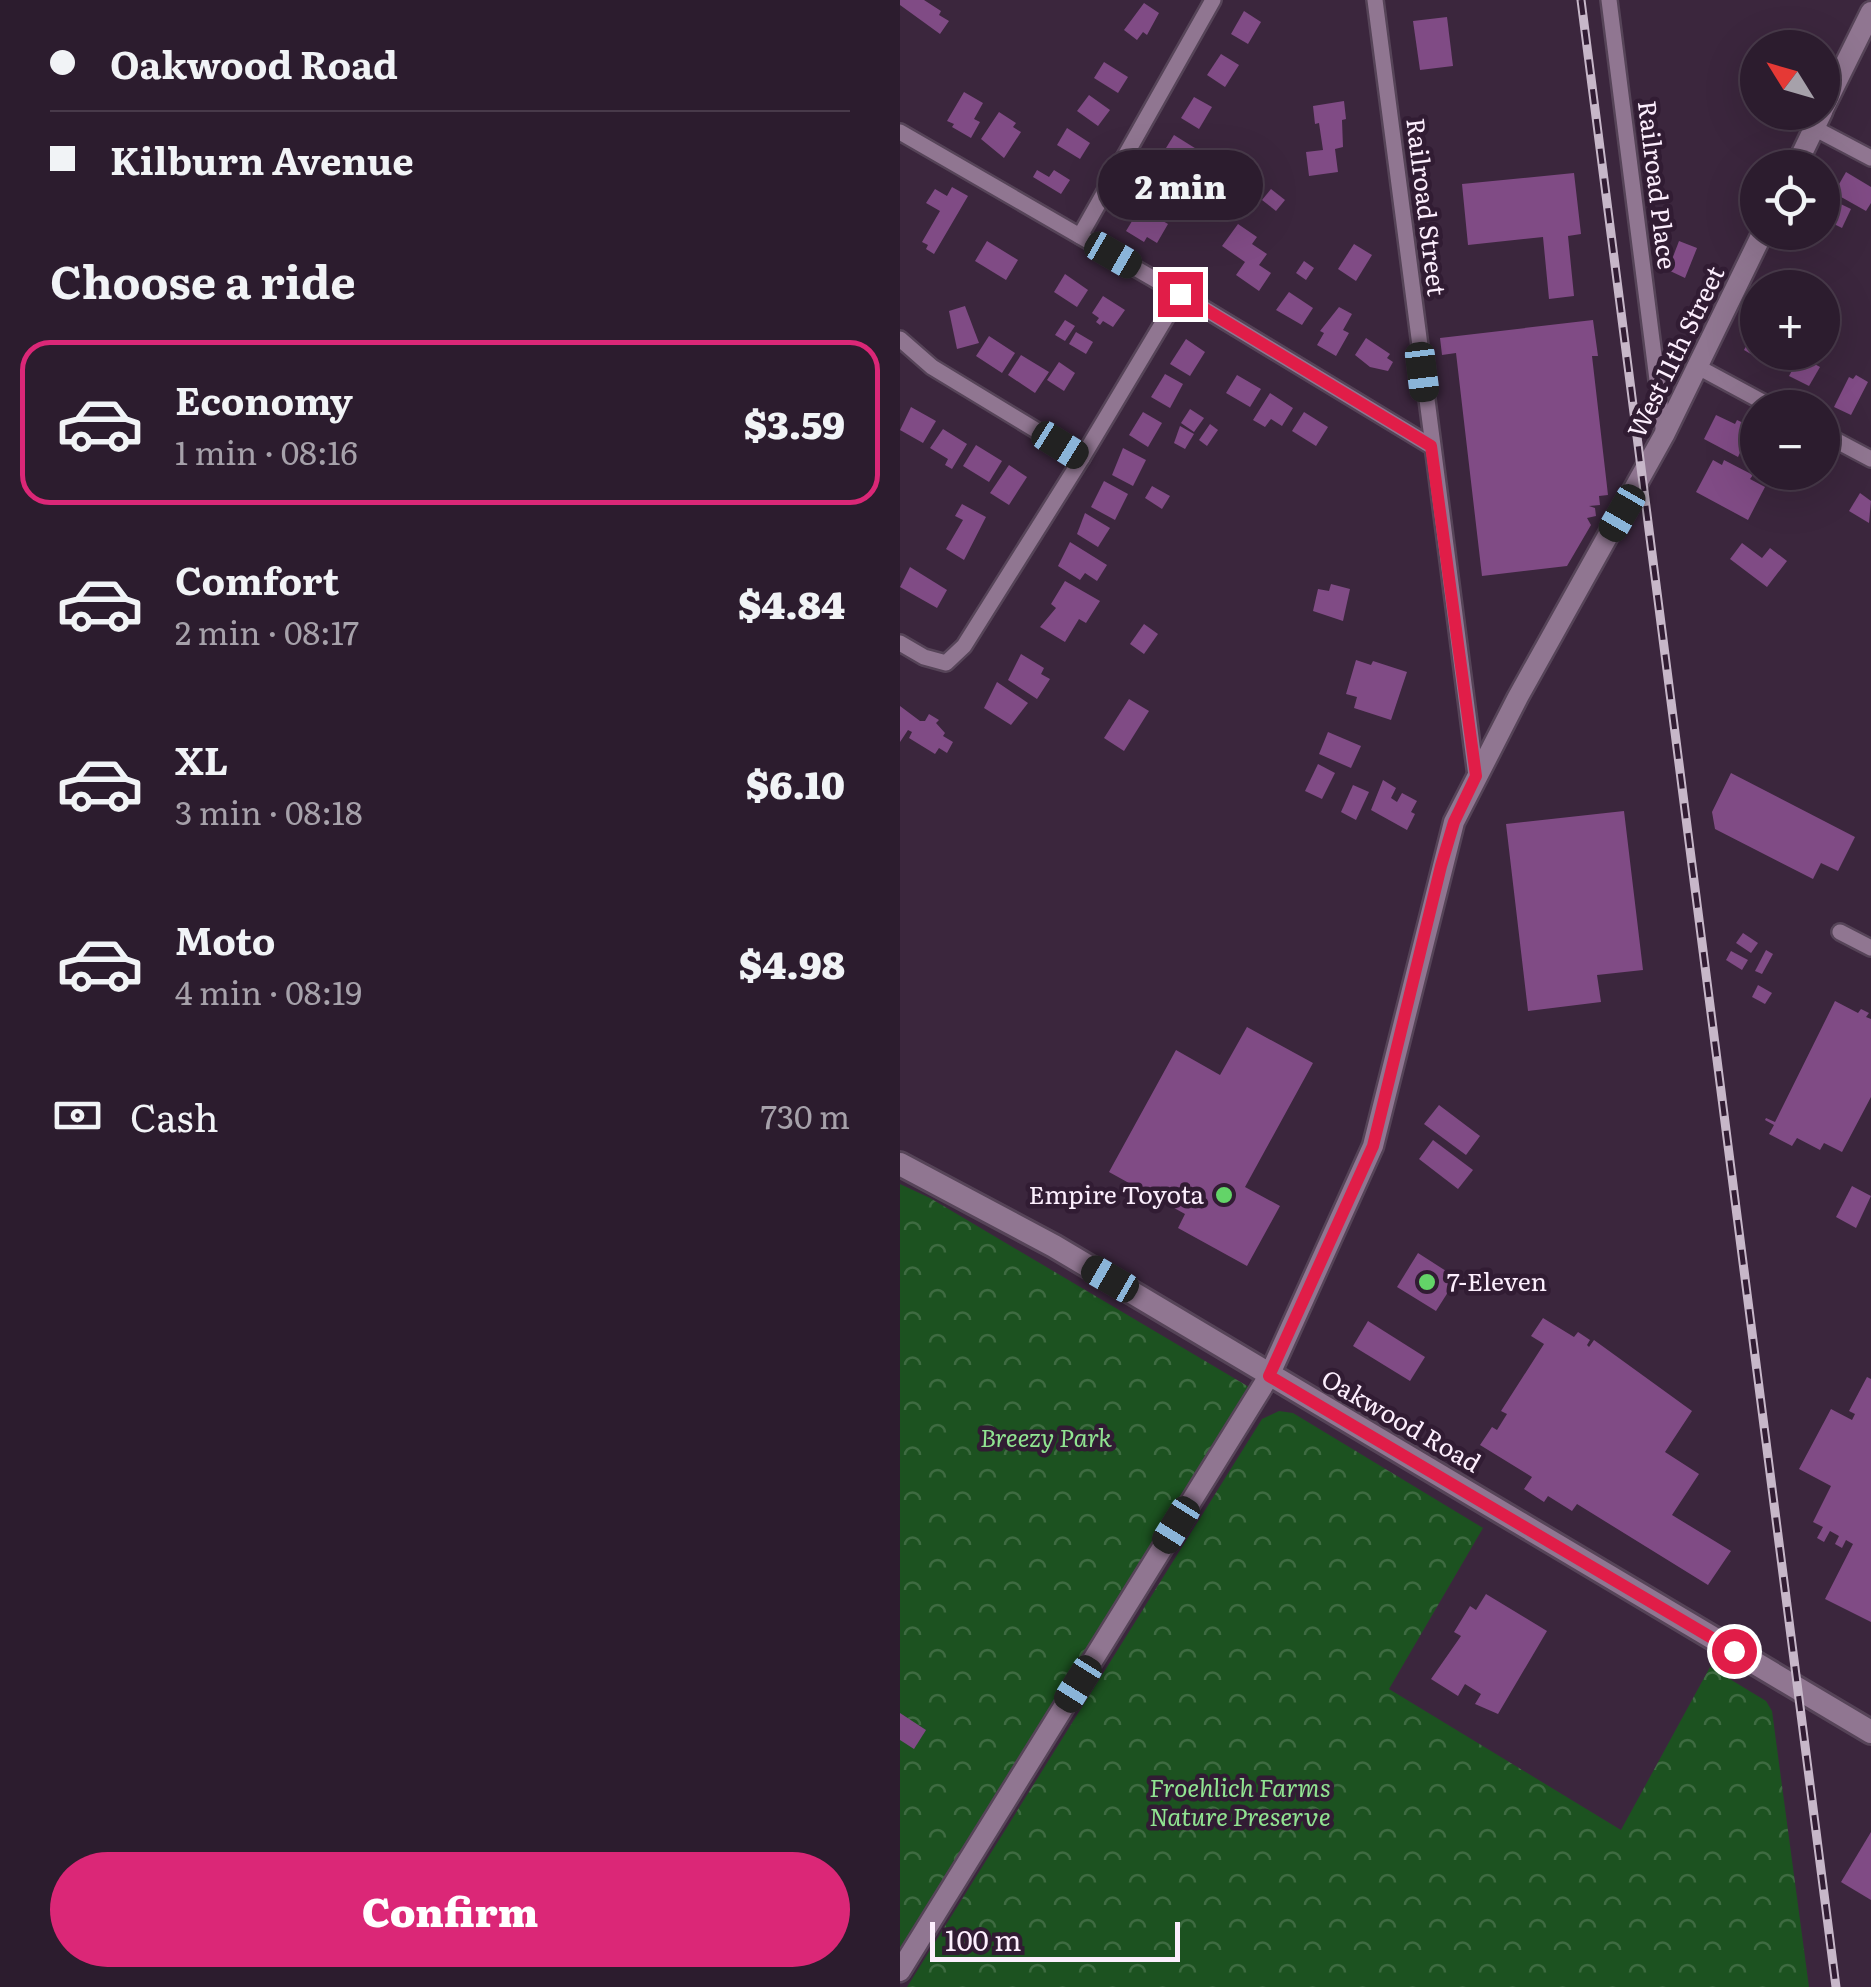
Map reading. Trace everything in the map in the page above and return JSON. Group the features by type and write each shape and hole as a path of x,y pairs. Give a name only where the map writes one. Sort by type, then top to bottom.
{"main road":[{"name":"Oakwood Road","path":"900,1164 1010,1221 1871,1732"}],"street":[{"path":"1080,236 1212,0"},
{"name":"Railroad Street","path":"1375,0 1476,776"},
{"name":"Railroad Place","path":"1609,0 1664,434"},
{"path":"1840,75 1871,12"},
{"path":"1835,130 1871,158"},
{"path":"900,132 1180,294 1431,446"},
{"name":"West 11th Street","path":"900,1971 1269,1376 1373,1146 1454,822 1664,434 1754,250"},
{"path":"900,643 924,658 946,662 964,646 1180,294"},
{"path":"900,339 932,367 1082,458"},
{"path":"1698,367 1741,390"},
{"path":"1840,442 1871,458"},
{"path":"1840,932 1871,948"}],"green space":[{"name":"Breezy Park","path":"900,1184 1249,1387 900,1954"},
{"name":"Froehlich Farms Nature Preserve","path":"1279,1411 1293,1413 1483,1528 1389,1689 1621,1830 1710,1667 1766,1701 1772,1711 1809,1987 907,1987 1262,1419"}],"building":[{"path":"900,0 924,0 949,21 940,34 900,5"},
{"path":"1144,3 1159,13 1147,35 1143,32 1137,40 1124,30"},
{"path":"1244,11 1261,22 1248,44 1231,34"},
{"path":"1447,17 1453,66 1420,70 1413,21"},
{"path":"1221,54 1239,65 1225,87 1207,75"},
{"path":"1104,62 1128,77 1118,93 1094,78"},
{"path":"964,92 983,103 974,119 980,122 971,138 947,121"},
{"path":"1089,95 1110,110 1098,126 1077,111"},
{"path":"1194,97 1212,107 1199,129 1181,118"},
{"path":"1344,101 1343,147 1335,149 1338,172 1309,176 1306,152 1323,150 1313,106"},
{"path":"999,112 1016,123 1013,127 1021,132 1004,158 981,139"},
{"path":"1067,128 1090,143 1080,159 1057,145"},
{"path":"1174,135 1198,150 1182,176 1158,161"},
{"path":"1037,170 1049,177 1054,170 1070,180 1061,194 1033,177"},
{"path":"1156,171 1177,184 1162,208 1141,195"},
{"path":"1846,172 1871,187 1871,203 1866,211 1840,196 1840,182"},
{"path":"1574,173 1581,234 1568,236 1574,296 1549,299 1543,237 1468,245 1462,184"},
{"path":"952,187 968,196 934,254 922,242 940,211 926,203 935,189 947,196"},
{"path":"1271,189 1285,200 1276,211 1262,200"},
{"path":"1840,204 1851,209 1840,227"},
{"path":"1140,208 1168,224 1157,243 1147,237 1144,242 1126,231"},
{"path":"1238,224 1257,237 1252,244 1267,254 1259,265 1271,273 1259,291 1236,275 1245,262 1222,246"},
{"path":"987,241 1018,260 1006,280 975,261"},
{"path":"1679,241 1697,248 1685,278 1668,270"},
{"path":"1354,244 1372,255 1356,281 1338,269"},
{"path":"1304,261 1314,268 1306,280 1296,273"},
{"path":"1065,274 1088,290 1077,307 1054,292"},
{"path":"1289,292 1313,308 1302,325 1276,310"},
{"path":"1103,296 1125,310 1113,327 1103,321 1100,325 1096,322 1099,318 1092,313"},
{"path":"965,306 979,343 957,349 949,311"},
{"path":"1339,307 1352,314 1343,330 1349,333 1336,356 1317,345 1324,333 1320,331"},
{"path":"1065,320 1075,326 1065,341 1055,335"},
{"path":"1593,320 1598,356 1592,356 1608,495 1599,496 1600,505 1589,506 1595,508 1596,516 1587,518 1591,525 1567,566 1482,576 1456,353 1442,355 1440,338"},
{"path":"1076,332 1093,342 1086,354 1069,344"},
{"path":"989,336 1015,353 1002,373 976,356"},
{"path":"1366,338 1390,354 1387,358 1393,362 1388,371 1370,367 1355,355"},
{"path":"1186,339 1205,352 1190,376 1170,364"},
{"path":"1021,355 1049,372 1035,393 1008,375"},
{"path":"1059,362 1075,373 1064,391 1047,380"},
{"path":"1792,370 1818,370 1809,386 1789,376"},
{"path":"1165,374 1183,384 1170,408 1151,397"},
{"path":"1237,375 1261,389 1250,407 1226,393"},
{"path":"1856,375 1868,382 1851,415 1840,410 1840,395 1849,377 1853,379"},
{"path":"1270,393 1293,408 1282,426 1271,419 1265,427 1253,420"},
{"path":"911,407 936,421 923,443 900,430"},
{"path":"1190,409 1204,418 1194,432 1181,423"},
{"path":"1143,412 1162,423 1148,447 1129,435"},
{"path":"1304,412 1328,427 1316,446 1292,431"},
{"path":"1716,415 1735,424 1740,421 1738,457 1704,439"},
{"path":"1210,424 1218,430 1207,446 1199,440"},
{"path":"1180,426 1194,434 1185,449 1174,443"},
{"path":"943,429 967,444 952,469 945,465 948,459 930,448"},
{"path":"976,445 1002,461 989,482 963,466"},
{"path":"1123,448 1146,460 1133,486 1112,475"},
{"path":"1713,460 1722,465 1724,460 1740,468 1740,490 1763,490 1748,520 1696,492"},
{"path":"1009,465 1027,477 1009,505 990,493"},
{"path":"1104,481 1128,494 1115,520 1091,507"},
{"path":"1152,486 1170,496 1162,509 1145,498"},
{"path":"1860,493 1871,501 1869,523 1849,511"},
{"path":"962,504 986,517 964,560 946,549 963,520 955,516"},
{"path":"1085,513 1110,528 1098,547 1077,534"},
{"path":"1070,542 1107,565 1097,581 1085,573 1080,580 1058,566"},
{"path":"1742,543 1762,558 1770,548 1787,561 1767,587 1730,559"},
{"path":"910,567 947,590 937,608 900,587"},
{"path":"1065,581 1100,601 1086,623 1079,619 1065,642 1040,627 1056,608 1051,604"},
{"path":"1331,584 1350,589 1343,621 1313,611 1318,589 1329,591"},
{"path":"1144,624 1158,634 1144,654 1130,644"},
{"path":"1021,654 1044,668 1041,674 1050,679 1037,699 1008,680"},
{"path":"1356,660 1407,672 1391,720 1354,708 1357,697 1346,694"},
{"path":"997,682 1028,703 1011,725 984,708"},
{"path":"1129,699 1149,711 1124,751 1104,738"},
{"path":"900,706 920,721 925,721 929,714 939,720 936,723 945,733 943,736 953,742 947,753 939,748 935,754 909,738 912,732 908,730 900,742"},
{"path":"1328,732 1361,746 1351,768 1319,754"},
{"path":"1318,764 1335,773 1322,799 1305,791"},
{"path":"1731,773 1855,837 1838,871 1821,863 1813,879 1715,829 1712,812"},
{"path":"1383,780 1396,788 1391,798 1397,802 1402,793 1417,801 1407,830 1371,810"},
{"path":"1353,785 1369,792 1356,820 1341,812"},
{"path":"1624,811 1643,970 1597,975 1601,1002 1528,1011 1506,824"},
{"path":"1743,933 1758,943 1751,953 1736,943"},
{"path":"1766,950 1773,954 1762,974 1755,971"},
{"path":"1731,951 1748,960 1742,970 1726,960"},
{"path":"1758,985 1772,993 1765,1004 1752,997"},
{"path":"1835,1001 1858,1013 1861,1009 1869,1013 1866,1017 1871,1019 1871,1097 1842,1152 1824,1143 1820,1150 1797,1138 1792,1146 1769,1134 1774,1125 1765,1120 1775,1122"},
{"path":"1247,1027 1313,1063 1245,1187 1280,1206 1247,1266 1178,1228 1185,1214 1109,1172 1176,1050 1220,1075"},
{"path":"1439,1105 1480,1136 1466,1155 1424,1124"},
{"path":"1433,1140 1473,1170 1458,1189 1419,1159"},
{"path":"1852,1186 1871,1196 1856,1228 1836,1217"},
{"name":"7-Eleven","path":"1418,1253 1457,1278 1436,1311 1397,1287"},
{"path":"1543,1318 1574,1337 1578,1332 1590,1340 1589,1347 1594,1340 1692,1411 1665,1452 1699,1474 1672,1515 1731,1551 1708,1585 1577,1504 1572,1511 1548,1496 1544,1502 1524,1489 1532,1477 1480,1445 1492,1427 1497,1430 1507,1414 1501,1411 1544,1344 1531,1336"},
{"path":"1368,1321 1425,1357 1410,1381 1353,1346"},
{"path":"1867,1377 1871,1379 1871,1622 1825,1599 1853,1544 1846,1540 1842,1548 1835,1544 1839,1536 1830,1531 1824,1542 1817,1538 1823,1527 1813,1522 1831,1486 1799,1469 1831,1409 1852,1420 1855,1414 1849,1411"},
{"path":"1486,1594 1547,1631 1498,1714 1475,1704 1481,1694 1465,1684 1458,1696 1431,1679 1461,1636 1454,1632 1470,1606 1476,1610"},
{"path":"900,1713 926,1730 914,1749 900,1740"},
{"path":"1871,1832 1871,1900 1841,1882"}],"railway":[{"path":"1581,0 1836,1987"}],"place":[{"name":"Empire Toyota","path":"1224,1195"},
{"name":"7-Eleven","path":"1427,1282"}],"route":[{"path":"1180,294 1431,446 1476,776 1454,822 1441,866 1373,1146 1269,1376 1734,1651"}]}
